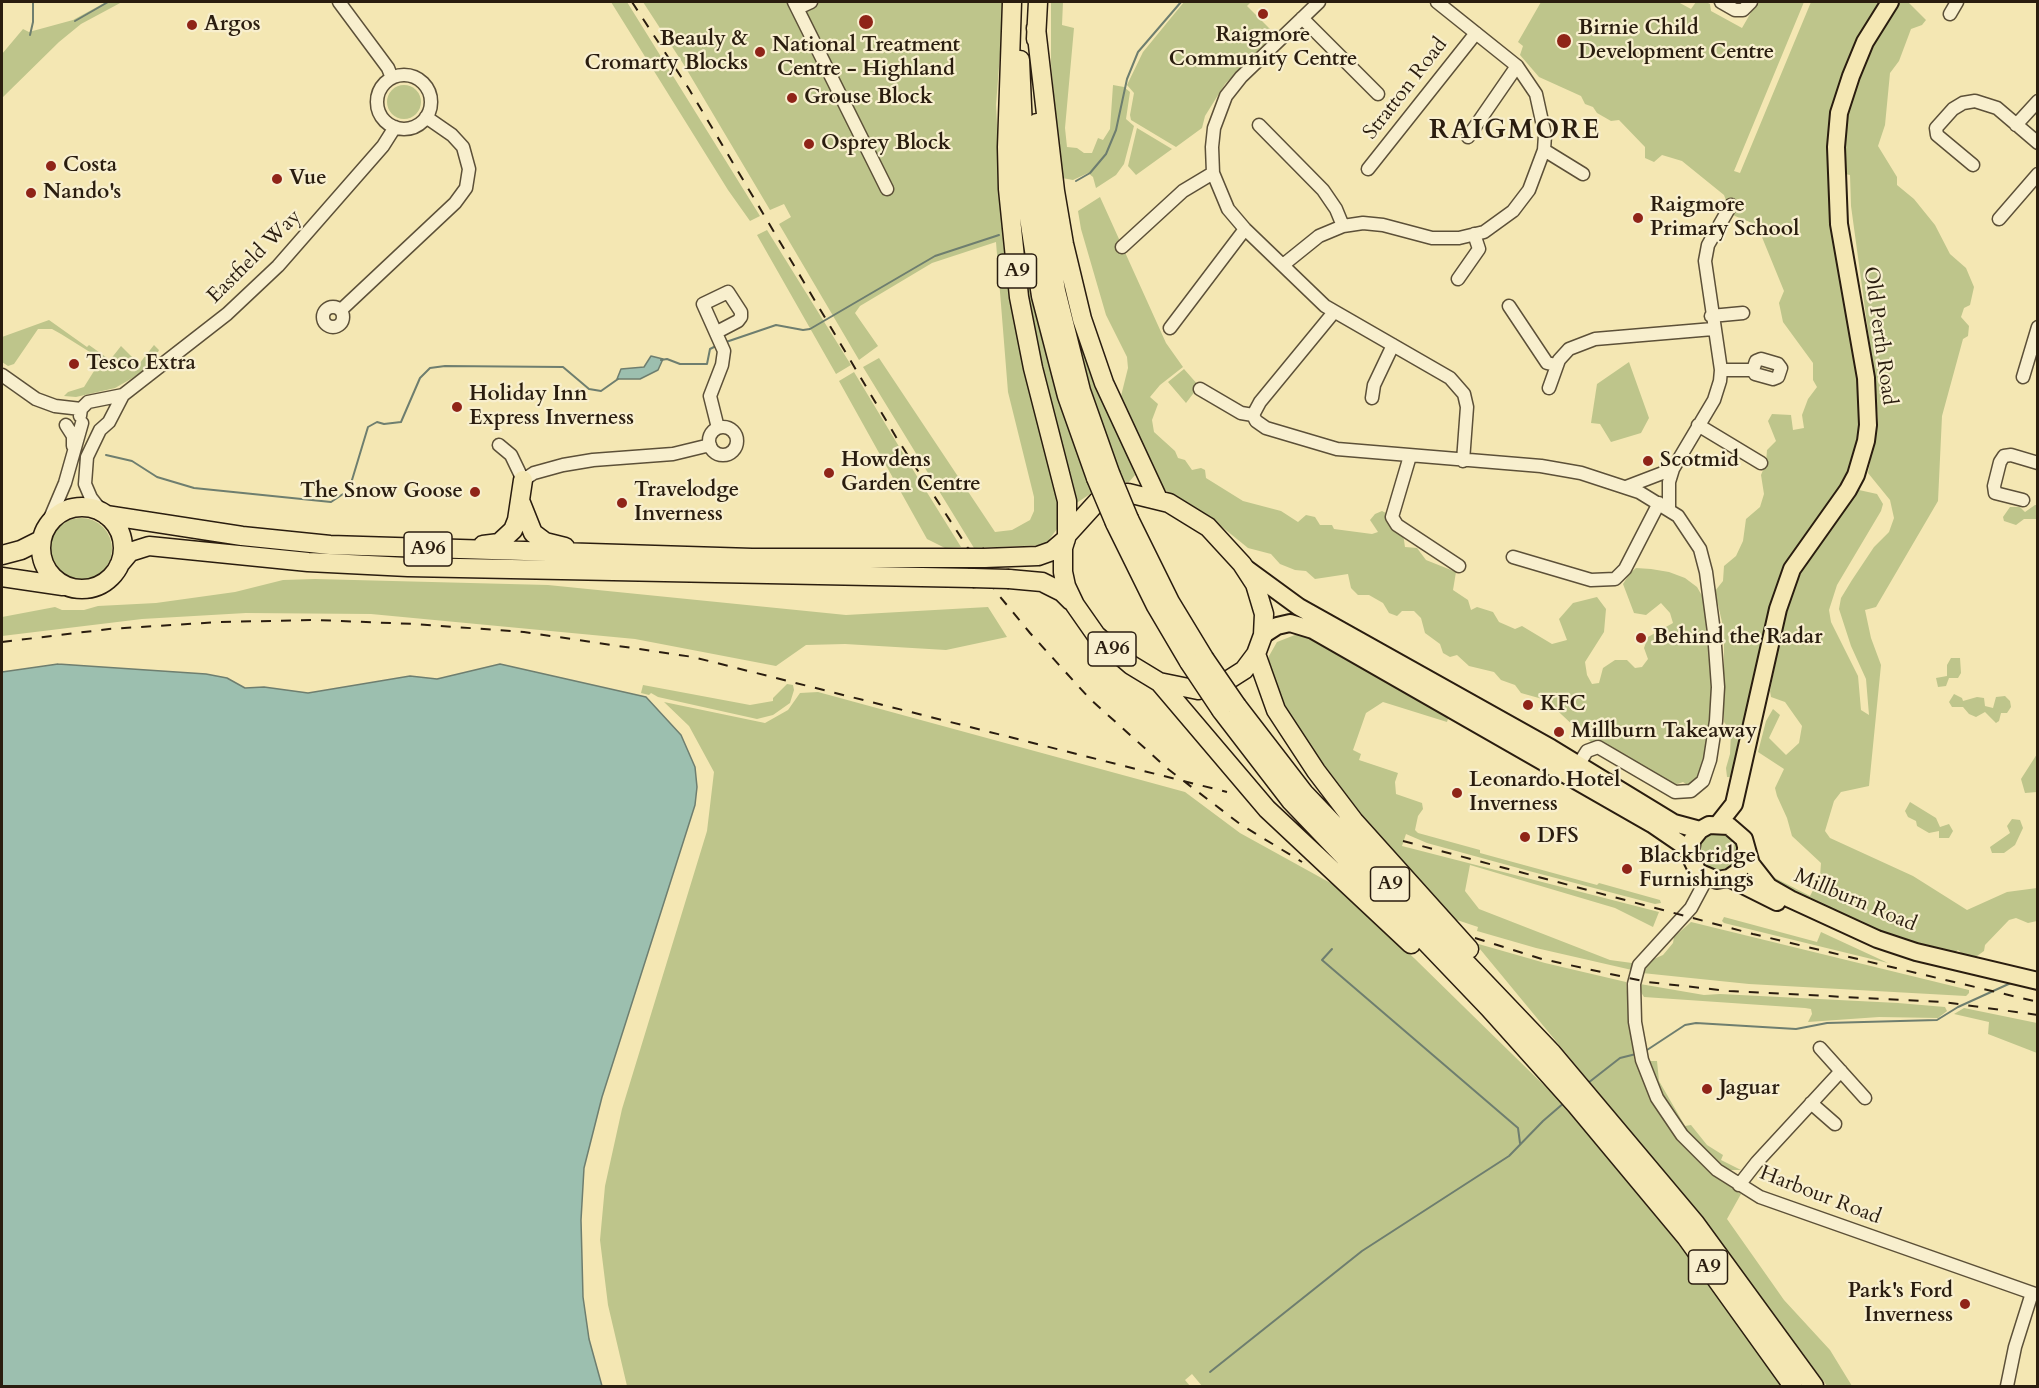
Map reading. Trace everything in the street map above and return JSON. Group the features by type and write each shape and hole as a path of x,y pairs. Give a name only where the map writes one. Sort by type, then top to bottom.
{"highway":[{"name":"A9","path":"1012,2 1007,147 1017,276 1033,368 1067,501 1067,537"},
{"name":"A9","path":"1022,2 1020,99 1028,209 1041,296 1053,347 1067,396 1122,521 1170,602 1197,660 1291,801 1489,1008 1576,1105 1686,1237 1793,1386"},
{"name":"A9","path":"1038,2 1035,87 1041,196 1056,291 1103,476"},
{"name":"A9","path":"1036,28 1055,190 1064,244 1082,319 1104,383 1158,499"},
{"path":"412,548 499,543 510,534 515,525 524,480"},
{"name":"A96","path":"48,523 59,513 72,507 88,507 104,513 242,536 330,544 628,555 976,558 1038,556 1052,551 1097,502 1108,496 1128,493 1158,499 1181,509 1208,527 1242,564 1255,584 1261,600 1263,635 1256,654 1245,670 1230,680 1213,688 1198,690 1159,682 1131,665 1102,641 1075,605 1066,586 1063,572 1067,537"},
{"path":"520,499 530,529 545,542 562,547 628,555"},
{"path":"104,513 121,534 123,551 119,565"},
{"path":"48,523 41,540 44,565 52,577 68,587"},
{"path":"2,555 21,550 41,540"},
{"name":"A96","path":"2,578 91,588 111,577 130,552 149,546 308,562 408,567 1034,580 1051,585 1075,605"},
{"name":"A9","path":"1256,654 1276,710 1316,771 1354,821 1529,1016 1552,1053"},
{"name":"A9","path":"1159,682 1267,809 1407,940 1489,1008"},
{"name":"A9","path":"1229,708 1304,793 1552,1053 1695,1223 1814,1386"}],"main road":[{"name":"Old Perth Road","path":"1739,833 1734,804 1778,609 1792,569 1852,483 1866,441 1868,425 1866,378 1839,224 1836,147 1839,113 1851,76 1865,42 1890,2"},
{"path":"1242,564 1299,607 1577,764 1674,823 1700,830 1719,824 1739,833 1746,849 1744,863 1729,878 1707,878 1692,864 1690,850 1692,840 1700,830"},
{"path":"1263,635 1277,626 1290,623 1313,630 1670,834 1690,850"},
{"name":"Old Perth Road","path":"1719,824 1734,804"},
{"name":"Millburn Road","path":"1746,849 1751,864 1769,887 1839,923 1916,952 2037,981"},
{"name":"Millburn Road","path":"1729,878 1874,949 1914,962 2037,992"}],"street":[{"path":"339,2 382,59 392,78"},
{"path":"811,2 796,5 887,189"},
{"path":"1318,2 1241,77 1226,96 1214,128 1212,147 1214,173 1228,209 1245,229 1334,312 1450,378 1464,394 1467,407 1463,461"},
{"path":"1283,265 1319,236 1343,226 1363,223 1383,225 1432,238 1459,238 1484,232 1513,211 1535,181 1544,150 1545,135 1536,94 1516,66 1437,2"},
{"path":"1721,2 1735,10 1743,10 1751,2"},
{"path":"1950,14 1957,2"},
{"path":"1302,18 1378,94"},
{"name":"Stratton Road","path":"1368,169 1476,33"},
{"path":"1468,137 1516,66"},
{"path":"409,76 424,84 430,96 426,117 415,126 394,127 381,114 378,102 384,84 392,78 409,76"},
{"path":"2016,125 2037,100"},
{"path":"1973,165 1937,135 1936,128 1953,109 1963,103 1986,103 1997,108 2037,144"},
{"path":"341,310 455,203 466,188 469,169 463,147 452,135 426,117"},
{"path":"1259,125 1327,195 1343,226"},
{"name":"Eastfield Way","path":"123,396 227,314 278,266 371,160 394,127"},
{"path":"1544,150 1583,174"},
{"path":"1122,247 1183,191 1214,173"},
{"path":"1999,219 2037,174"},
{"path":"1513,557 1591,580 1615,579 1625,569 1664,506 1673,469 1714,400 1721,370 1712,322 1705,261 1708,245 1731,205"},
{"path":"1170,328 1245,229"},
{"path":"1458,279 1479,249 1474,234"},
{"path":"1509,306 1546,363 1556,365"},
{"path":"1334,312 1260,402 1254,415 1256,421 1266,428 1324,446 1463,461 1541,466 1581,473 1626,487 1664,506 1685,524 1700,549 1709,592 1718,687 1716,721 1706,773 1695,789 1675,792 1603,747 1593,747 1577,764 1576,772 1596,784 1605,797"},
{"path":"1549,388 1556,365 1569,349 1595,339 1712,322 1743,313"},
{"path":"2023,377 2037,327"},
{"path":"718,428 710,396 723,360 720,340"},
{"path":"1372,398 1374,385 1393,345"},
{"path":"1721,370 1753,370"},
{"path":"2,375 36,399 68,409 81,417 90,430 100,430"},
{"path":"1200,389 1241,412 1254,415"},
{"path":"48,523 64,483 81,417 88,402 123,396"},
{"path":"104,513 92,498 84,474 87,457 100,430 106,426 123,396"},
{"path":"100,401 108,408 110,416"},
{"path":"66,425 73,436 74,450"},
{"path":"1698,425 1761,463"},
{"path":"718,428 727,428 742,434 731,457 717,454 710,446 711,433 718,428"},
{"path":"499,445 511,455 524,480 534,472 563,465 593,460 669,455 710,446"},
{"path":"2023,501 1995,493 1994,486 2000,462 2004,456 2011,455 2037,463"},
{"path":"1410,456 1392,517 1396,525 1459,566"},
{"path":"1626,487 1673,469"},
{"name":"Harbour Road","path":"1707,878 1691,908 1639,965 1633,994 1635,1022 1642,1060 1662,1108 1697,1153 1739,1185 1784,1206 2035,1294 2015,1347 2007,1386"},
{"path":"1820,1048 1865,1098"},
{"path":"1739,1185 1841,1071"},
{"path":"1811,1103 1835,1124"}],"green space":[{"path":"106,2 122,2 81,24 59,42 2,98 2,54 23,29 29,32 73,20"},
{"path":"611,2 627,2 760,216 750,221 728,190"},
{"path":"643,2 1004,2 996,105 1002,222 1059,498 1057,529 1045,545 974,548 863,367 879,358 995,532 1012,530 1030,520 1034,511 1034,497 1008,392 996,242 932,263 860,306 855,313 878,346 859,360 779,224 791,217 784,204 770,210 684,65"},
{"path":"1051,2 1063,2 1062,25 1074,28 1065,128 1067,147 1077,148 1084,153 1092,153 1098,138 1103,140 1110,129 1113,85 1124,87 1130,92 1126,119 1134,126 1124,164 1116,175 1096,188 1093,177 1088,173 1073,180 1062,178 1051,64"},
{"path":"1184,2 1251,2 1247,6 1275,34 1225,84 1205,116 1202,128 1176,147 1131,120 1134,93 1127,85 1143,52"},
{"path":"1541,2 1678,2 1691,9 1696,2 1706,2 1710,4 1711,11 1742,28 1757,2 1804,2 1734,171 1740,173 1811,2 1880,2 1855,41 1832,108 1831,232 1863,407 1859,437 1844,484 1790,557 1769,611 1748,715 1731,777 1727,777 1726,768 1730,754 1731,732 1724,722 1724,631 1715,591 1723,581 1724,566 1736,556 1743,541 1746,519 1760,507 1764,494 1761,475 1766,463 1767,450 1776,441 1768,421 1772,414 1791,415 1793,430 1804,428 1802,415 1808,399 1817,387 1813,380 1813,363 1783,322 1779,303 1784,291 1757,225 1735,216 1730,211 1724,195 1682,161 1662,155 1654,162 1645,158 1645,147 1619,120 1611,121 1597,113 1593,107 1585,104 1581,96 1539,77 1520,55 1523,46 1518,42"},
{"path":"1895,2 1909,3 1926,20 1922,25 1911,29 1899,61 1890,73 1885,125 1878,146 1897,177 1897,185 1914,199 1935,225 1950,254 1966,268 1974,287 1970,305 1964,308 1961,317 1969,326 1968,336 1963,339 1942,416 1938,501 1876,607 1865,610 1871,638 1881,665 1869,786 1841,792 1834,801 1825,831 1830,838 1913,876 1967,910 2007,892 2037,888 2037,921 2028,923 2016,918 2009,920 1985,945 1984,951 1970,961 1958,950 1953,954 1942,953 1934,946 1917,947 1866,927 1862,921 1827,914 1765,875 1769,872 1773,877 1810,896 1820,877 1821,863 1792,836 1777,796 1775,788 1784,769 1758,752 1766,721 1773,709 1780,715 1769,738 1786,755 1799,743 1802,726 1785,702 1771,697 1770,691 1787,605 1803,568 1859,490 1877,494 1883,504 1837,585 1829,610 1831,622 1858,676 1861,710 1869,715 1866,679 1851,646 1839,609 1841,598 1874,547 1889,532 1894,518 1890,500 1868,473 1878,421 1875,382 1851,206 1850,175 1845,174 1837,163 1851,86"},
{"path":"404,85 416,90 421,102 416,114 404,119 392,114 387,102 392,90"},
{"path":"1137,128 1172,149 1136,175 1128,166"},
{"path":"1010,146 1016,147 1024,245 1046,352 1076,450 1093,492 1072,506 1032,339"},
{"path":"1050,191 1131,457 1129,459 1135,475 1129,482 1123,482 1092,401 1064,297"},
{"path":"1100,197 1166,343 1183,367 1160,385 1150,397 1158,404 1152,420 1154,432 1175,451 1178,458 1185,460 1192,470 1201,468 1205,470 1206,478 1243,501 1281,511 1298,522 1306,515 1315,517 1320,525 1332,525 1334,529 1372,534 1378,532 1370,520 1382,511 1388,514 1391,529 1403,534 1405,547 1417,548 1426,560 1456,572 1453,590 1468,600 1471,610 1477,607 1493,612 1499,622 1515,629 1522,626 1552,644 1567,640 1559,619 1573,603 1597,597 1606,609 1604,632 1585,662 1587,675 1592,684 1599,683 1603,668 1615,660 1627,660 1635,668 1642,667 1648,659 1644,648 1648,637 1673,623 1670,613 1661,603 1646,615 1634,613 1623,584 1630,573 1636,568 1651,569 1685,578 1697,587 1705,601 1712,642 1714,716 1702,776 1689,786 1683,782 1672,786 1638,763 1592,743 1546,700 1521,693 1515,685 1501,680 1494,672 1469,666 1457,655 1450,657 1443,653 1440,644 1425,633 1421,618 1414,611 1402,611 1397,616 1389,613 1383,603 1369,595 1358,595 1351,588 1348,574 1315,579 1306,571 1295,570 1280,564 1271,554 1248,548 1216,522 1157,485 1150,459 1128,418 1121,396 1128,368 1127,357 1106,315 1081,229 1078,211"},
{"path":"767,230 851,365 836,374 757,235"},
{"path":"49,320 110,360 121,346 139,364 154,345 159,350 150,368 115,388 76,397 64,396 68,392 84,387 99,363 93,354 52,329 38,329 14,364 8,366 2,362 2,337"},
{"path":"1629,362 1649,418 1641,433 1611,442 1600,424 1591,423 1597,384"},
{"path":"1184,369 1199,386 1186,403 1168,382"},
{"path":"854,372 961,547 945,548 927,539 839,381"},
{"path":"2037,505 2037,519 2024,519 2016,525 2004,521 2003,517 2010,507 2020,507 2025,512"},
{"path":"75,518 87,518 103,527 110,537 112,549 110,561 103,571 87,580 75,580 64,575 55,566 50,555 50,543 55,532 64,523"},
{"path":"283,580 548,585 846,615 988,607 1007,637 946,650 845,644 806,645 776,666 635,639 371,614 246,613 142,619 2,636 2,617 55,607 62,610 84,610 98,606 156,603 235,592"},
{"path":"1300,633 1449,715 1447,722 1383,702 1366,713 1353,750 1361,754 1359,760 1398,773 1395,782 1396,794 1422,803 1423,809 1418,816 1415,830 1418,833 1480,850 1480,853 1660,900 1661,903 1655,904 1529,871 1427,843 1406,834 1402,846 1659,912 1653,927 1615,908 1470,865 1465,891 1479,909 1610,960 1632,963 1632,970 1536,948 1477,931 1478,927 1454,919 1370,825 1285,709 1268,663 1269,656 1277,642"},
{"path":"1951,658 1960,658 1961,673 1958,678 1949,678 1946,686 1938,687 1936,678 1947,676 1947,665"},
{"path":"787,684 793,685 794,690 790,703 773,715 757,719 658,697 651,693 649,695 641,693 643,685 750,705 773,701 773,698"},
{"path":"818,692 1185,792 1240,833 1336,886 1414,958 1560,1101 1685,1252 1749,1336 1782,1386 1202,1386 1192,1374 1185,1380 1190,1386 627,1386 608,1305 600,1240 605,1186 622,1109 707,831 714,772 689,726 664,702 765,723 788,710 800,693"},
{"path":"1954,694 1963,701 1977,697 1984,698 1985,706 1993,708 1996,697 2005,696 2010,701 2011,707 2007,713 2001,713 1996,723 1985,712 1976,717 1969,714 1963,707 1952,707 1949,702"},
{"path":"2037,754 2037,792 2025,793 2021,779"},
{"path":"1910,802 1936,818 1940,827 1949,824 1953,831 1949,838 1939,838 1939,831 1929,833 1917,826 1916,821 1908,817 1905,811"},
{"path":"2012,819 2020,820 2023,828 2015,845 2004,853 1992,853 1990,847 2010,833 2007,826"},
{"path":"1718,832 1726,833 1732,838 1737,844 1737,860 1732,866 1726,871 1718,872 1710,871 1704,866 1699,860 1698,852 1699,844 1704,838 1710,833"},
{"path":"1724,917 1817,942 1821,932 1888,963 1724,923 1722,921"},
{"path":"1691,922 1969,990 1969,993 1966,996 1749,984 1642,973 1649,961 1663,955 1673,943 1674,937"},
{"path":"1475,943 1545,963 1626,982 1634,1059 1653,1103 1677,1140 1706,1169 1741,1194 1727,1219 1784,1300 1830,1350 1852,1386 1827,1386 1697,1212"},
{"path":"1640,984 1704,995 1898,1003 1945,1007 1947,1011 1938,1018 1879,1017 1808,1022 1812,1014 1811,1009 1644,997 1639,989"},
{"path":"1964,1008 2037,1023 2037,1053 1988,1034 1989,1022 1954,1014"},
{"path":"1650,1061 1657,1061 1659,1081 1685,1126 1691,1125 1707,1145 1723,1155 1721,1160 1741,1170 1728,1170 1690,1135 1663,1095"}],"shaded area":[{"path":"651,356 663,359 658,370 640,379 617,379 621,369 644,367"},
{"path":"58,664 206,674 227,678 245,688 264,687 308,693 410,676 437,679 500,664 646,697 681,735 695,767 697,787 695,805 602,1097 584,1168 581,1220 583,1297 589,1339 602,1386 2,1386 2,672"}],"waterway":[{"path":"30,35 33,22 33,2"},
{"path":"75,21 108,2"},
{"path":"1076,181 1090,173 1106,154 1116,130 1127,79 1138,52 1181,2"},
{"path":"726,342 776,325 803,330 810,329 935,256 999,235"},
{"path":"661,360 667,359 680,364 707,364 710,349 718,345"},
{"path":"106,455 132,461 157,477 194,488 331,502 346,492 352,480 368,427 377,422 384,424 401,422 420,378 430,368 445,366 563,367 589,389 601,391 618,379"},
{"path":"1332,949 1322,960 1518,1128 1520,1143"},
{"path":"1644,1052 1685,1025 1696,1023 1796,1029 1827,1023 1937,1020 1958,1007 2013,982"},
{"path":"1588,1083 1620,1058 1636,1054"},
{"path":"1210,1372 1362,1251 1509,1156 1565,1102"}],"railway":[{"path":"632,2 689,89 896,437 997,593 1090,699 1168,769 1240,824 1302,862"},
{"path":"2,642 109,629 220,622 317,620 524,632 693,657 1227,792"},
{"path":"1403,841 1753,934 2038,1002"},
{"path":"1475,938 1542,959 1647,982 1729,991 1943,1002 2038,1015"}],"place":[{"name":"Raigmore Community Centre","path":"1263,14"},
{"name":"National Treatment Centre - Highland","path":"866,22"},
{"name":"Argos","path":"192,25"},
{"name":"Birnie Child Development Centre","path":"1564,41"},
{"name":"Beauly & Cromarty Blocks","path":"760,52"},
{"name":"Grouse Block","path":"792,98"},
{"name":"Osprey Block","path":"809,144"},
{"name":"Costa","path":"51,166"},
{"name":"Vue","path":"277,179"},
{"name":"Nando's","path":"31,193"},
{"name":"Raigmore Primary School","path":"1638,218"},
{"name":"Tesco Extra","path":"74,364"},
{"name":"Holiday Inn Express Inverness","path":"457,407"},
{"name":"Scotmid","path":"1648,461"},
{"name":"Howdens Garden Centre","path":"829,473"},
{"name":"The Snow Goose","path":"475,492"},
{"name":"Travelodge Inverness","path":"622,503"},
{"name":"Behind the Radar","path":"1641,638"},
{"name":"KFC","path":"1528,705"},
{"name":"Millburn Takeaway","path":"1559,732"},
{"name":"Leonardo Hotel Inverness","path":"1457,793"},
{"name":"DFS","path":"1525,837"},
{"name":"Blackbridge Furnishings","path":"1627,869"},
{"name":"Jaguar","path":"1707,1089"},
{"name":"Park's Ford Inverness","path":"1965,1304"}],"district":[{"name":"RAIGMORE","path":"1515,132"}]}
